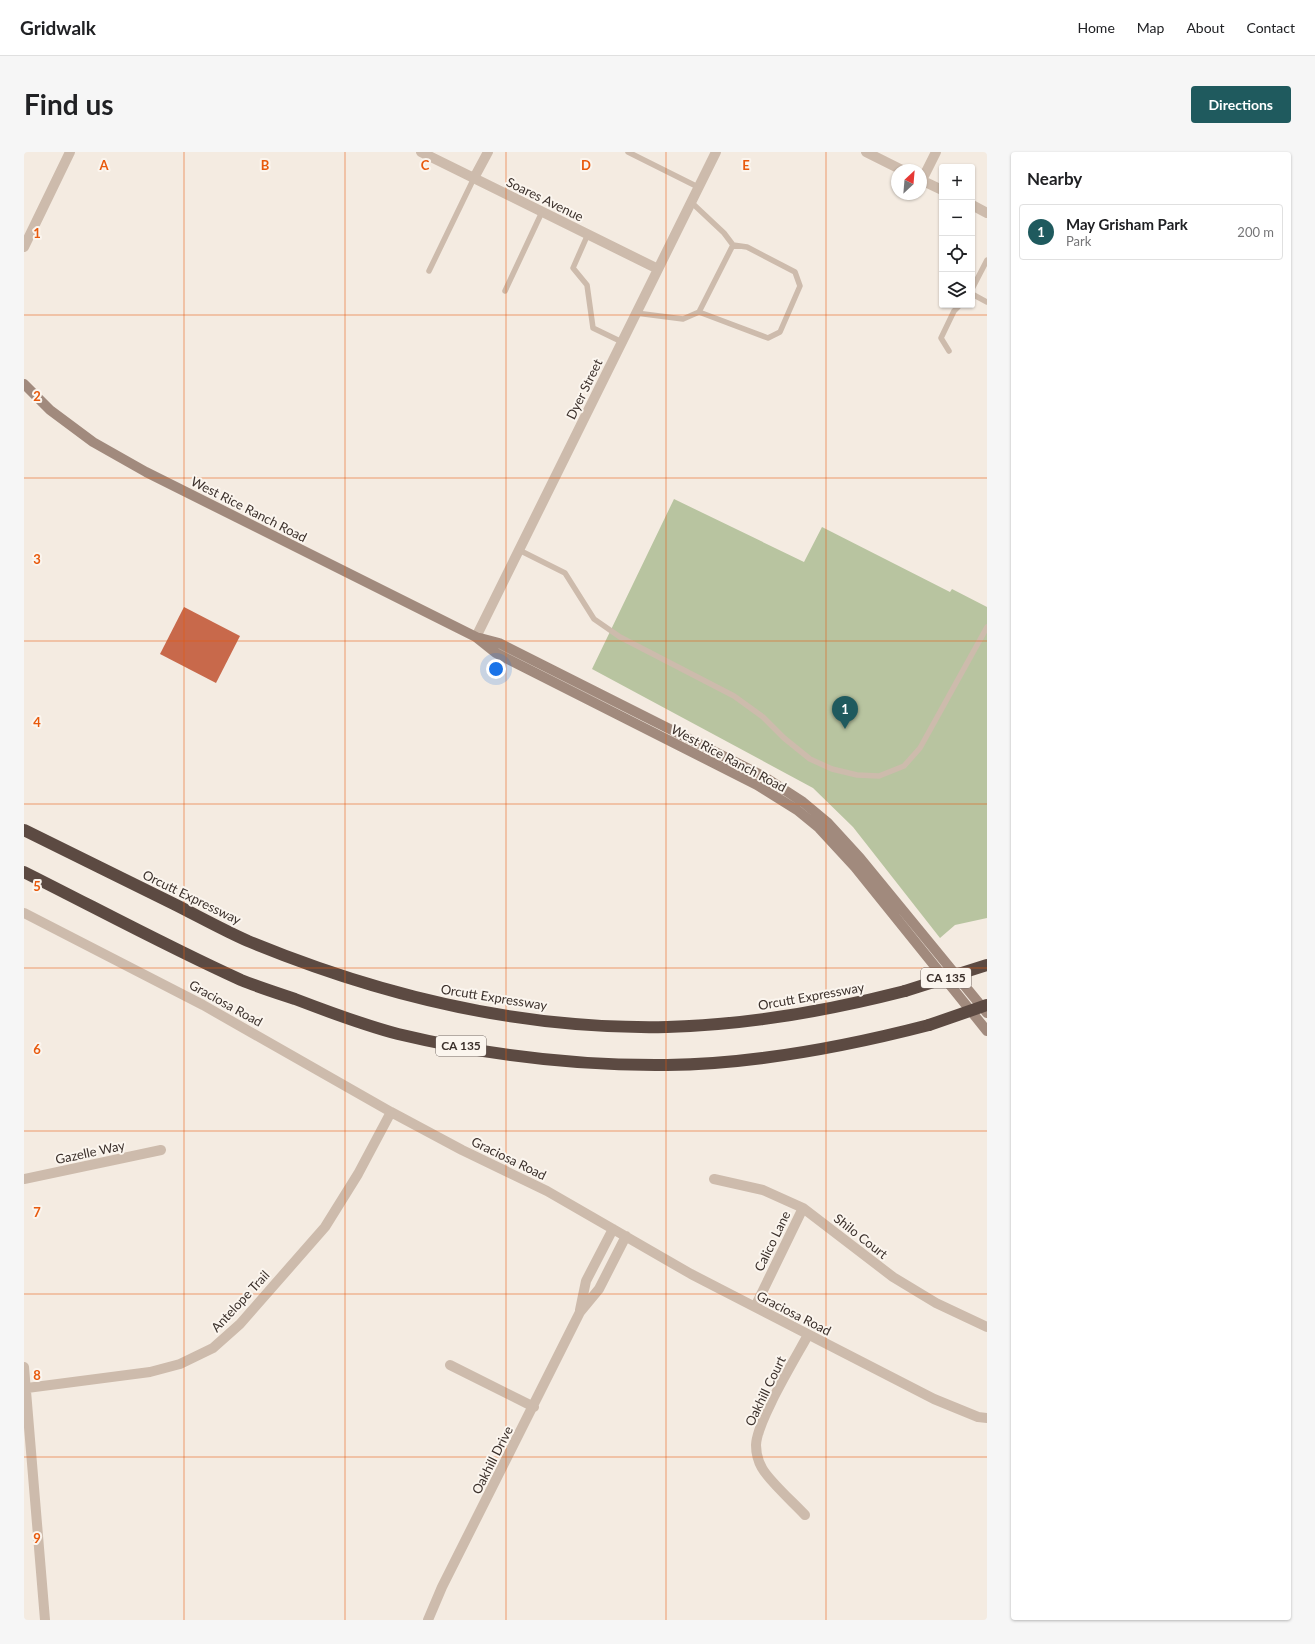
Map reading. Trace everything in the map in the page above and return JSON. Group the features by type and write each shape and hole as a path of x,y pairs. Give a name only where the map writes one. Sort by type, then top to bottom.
{"highway":[{"name":"Orcutt Expressway","path":"24,830 246,940 335,974 410,997 502,1016 580,1024 667,1027 735,1022 802,1013 858,1003 905,991 987,965"},
{"name":"CA 135","path":"24,872 242,980 338,1015 398,1034 495,1053 573,1063 667,1065 725,1062 802,1052 865,1041 929,1025 987,1005"}],"main road":[{"name":"West Rice Ranch Road","path":"24,384 50,410 93,442 132,464 476,637 496,652 757,785 797,810 819,828 855,867 987,1031"},
{"name":"West Rice Ranch Road","path":"476,637 499,643 637,712 763,776 804,802 827,822 860,858 987,1013"}],"street":[{"path":"24,247 70,152"},
{"name":"Soares Avenue","path":"421,152 658,269"},
{"path":"474,178 488,152"},
{"name":"Dyer Street","path":"476,637 716,152"},
{"path":"866,152 891,164"},
{"path":"927,169 936,152"},
{"path":"927,183 939,189"},
{"path":"975,207 987,213"},
{"name":"Graciosa Road","path":"24,913 203,1005 391,1112 462,1150 547,1191 691,1274 934,1399 978,1417 987,1418"},
{"name":"Antelope Trail","path":"27,1388 150,1372 180,1364 213,1348 240,1324 325,1227 358,1174 391,1112"},
{"name":"Gazelle Way","path":"24,1179 161,1150"},
{"name":"Shilo Court","path":"714,1179 763,1190 803,1208 893,1277 936,1303 987,1327"},
{"name":"Calico Lane","path":"755,1307 803,1208"},
{"name":"Oakhill Drive","path":"580,1312 586,1281 613,1229"},
{"name":"Oakhill Drive","path":"428,1620 442,1587 534,1407 580,1312 599,1289 626,1236"},
{"name":"Oakhill Court","path":"805,1515 762,1469 756,1455 756,1444 759,1431 808,1335"},
{"path":"450,1365 534,1407"},
{"path":"24,1367 27,1388 45,1620"}],"lane":[{"path":"628,152 698,187"},
{"path":"429,271 474,178"},
{"path":"691,202 724,233 733,245 747,247 795,272 800,286 780,332 768,338 699,312"},
{"path":"505,291 542,212"},
{"path":"588,234 573,268 587,285 593,328 622,342"},
{"path":"636,314 683,319 699,312 733,245"},
{"path":"975,283 986,262"},
{"path":"975,296 987,302"},
{"path":"949,351 941,338 954,311 957,308"},
{"path":"519,550 565,573 594,619 620,637 734,696 763,717 784,738 810,758 832,770 857,776 880,776 904,766 920,748 987,627"}],"green space":[{"path":"674,499 804,562 822,527 950,592 952,589 987,607 987,918 955,925 940,938 853,827 813,788 592,669"}],"building":[{"path":"184,607 240,636 216,683 160,654"}],"place":[{"name":"May Grisham Park","path":"845,729"}]}
